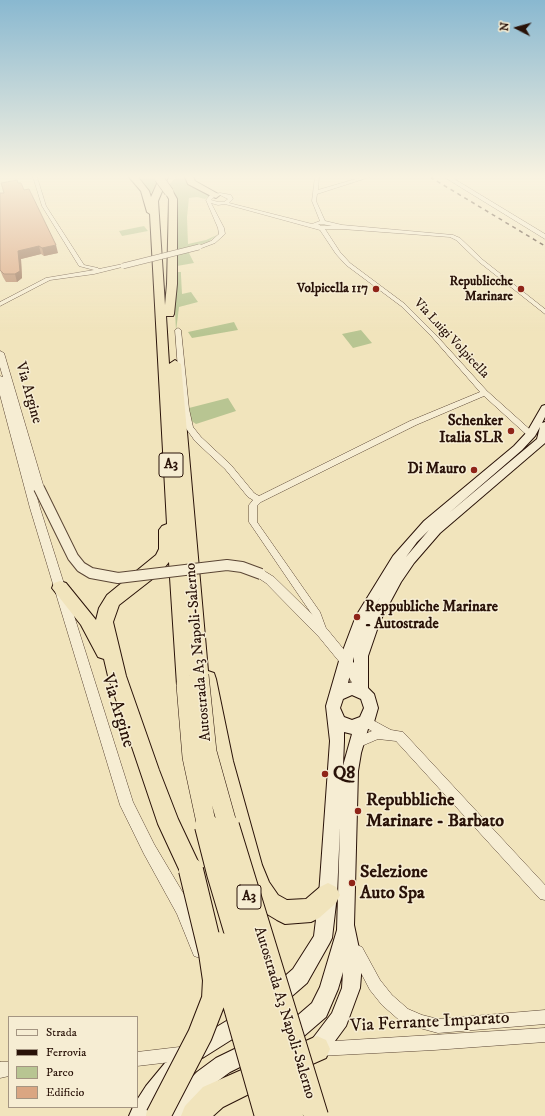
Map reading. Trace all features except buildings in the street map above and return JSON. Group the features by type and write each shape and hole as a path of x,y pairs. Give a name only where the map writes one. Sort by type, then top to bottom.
{"highway":[{"path":"153,229 155,246"},
{"name":"Autostrada A3 Napoli-Salerno","path":"155,229 170,446 193,680 207,752 217,792 316,1116"},
{"name":"Autostrada A3 Napoli-Salerno","path":"161,229 177,383 196,623 193,680 192,757 199,794 219,873 291,1116"},
{"path":"169,314 172,284 173,229"},
{"path":"170,446 166,549 163,559 154,568 113,600 108,608 104,622 116,676 169,824 210,912 266,1116"},
{"path":"60,588 87,620 116,676"},
{"path":"196,623 223,761 251,864 260,889 270,903 286,912 311,910 328,896"},
{"path":"158,1116 200,1035 214,999 215,980 211,953 191,870"},
{"path":"204,1106 317,1049"}],"main road":[{"path":"140,1116 153,1093 171,1070 201,1048 262,1008 300,976 312,960 323,938 328,896 337,741 335,717 332,704 338,693 346,661 370,602 397,559 413,539 518,448 531,434 545,408"},
{"path":"362,693 360,666 365,644 386,596 410,560 436,530 544,440 545,425"},
{"path":"317,1049 340,1019 351,988 353,963 346,929 350,771 357,742 364,723 370,717 372,707 370,701 362,693 350,689 338,693"},
{"path":"335,717 339,721 350,726 364,723"},
{"path":"174,1116 188,1095 204,1079 223,1065 297,1029 319,1010 329,989 346,929"}],"street":[{"path":"59,229 85,269"},
{"path":"0,304 42,281 70,275 85,269 103,270 199,247 213,242 222,234 221,229"},
{"name":"Via Luigi Volpicella","path":"325,229 338,254 348,264 403,305 434,336 484,393 531,434"},
{"path":"367,229 451,236 458,239 481,261 545,312"},
{"path":"533,229 545,236"},
{"path":"534,229 545,236"},
{"path":"178,330 185,409 189,427 198,439 228,468 251,495 258,500"},
{"name":"Via Argine","path":"0,353 2,381 35,508 127,805 146,844 168,880 183,909 207,968 212,999 201,1048"},
{"name":"Via Argine","path":"2,381 44,501 73,557 81,567 106,577 118,578 220,565 242,567 261,574 270,580 323,633 346,661 358,679 362,693"},
{"path":"323,633 317,615 253,522 253,505 258,500 413,423 484,393"},
{"path":"364,723 390,734 399,736 404,740 545,894"},
{"path":"357,742 378,734 390,734"},
{"name":"Via Ferrante Imparato","path":"346,929 364,966 387,1000 403,1014 421,1022 438,1026 545,1016"},
{"name":"Via Ferrante Imparato","path":"317,1049 545,1035"},
{"path":"138,1058 201,1048"}],"green space":[{"path":"129,229 146,229 148,231 122,236 119,231"},
{"path":"171,229 187,229 188,244 206,240 217,235 208,242 187,249 194,263 177,266 178,272 181,272 182,294 191,292 198,302 179,307 176,331"},
{"path":"234,322 238,330 192,338 188,332"},
{"path":"361,330 372,343 353,348 342,334"},
{"path":"228,398 236,411 196,424 190,420 189,408"}],"railway":[{"path":"517,229 545,246"}],"place":[{"name":"Volpicella 117","path":"376,289"},
{"name":"Republicche Marinare","path":"521,289"},
{"name":"Schenker Italia SLR","path":"511,431"},
{"name":"Di Mauro","path":"474,470"},
{"name":"Reppubliche Marinare - Autostrade","path":"357,617"},
{"name":"Q8","path":"325,774"},
{"name":"Repubbliche Marinare - Barbato","path":"358,811"},
{"name":"Selezione Auto Spa","path":"352,883"}]}
